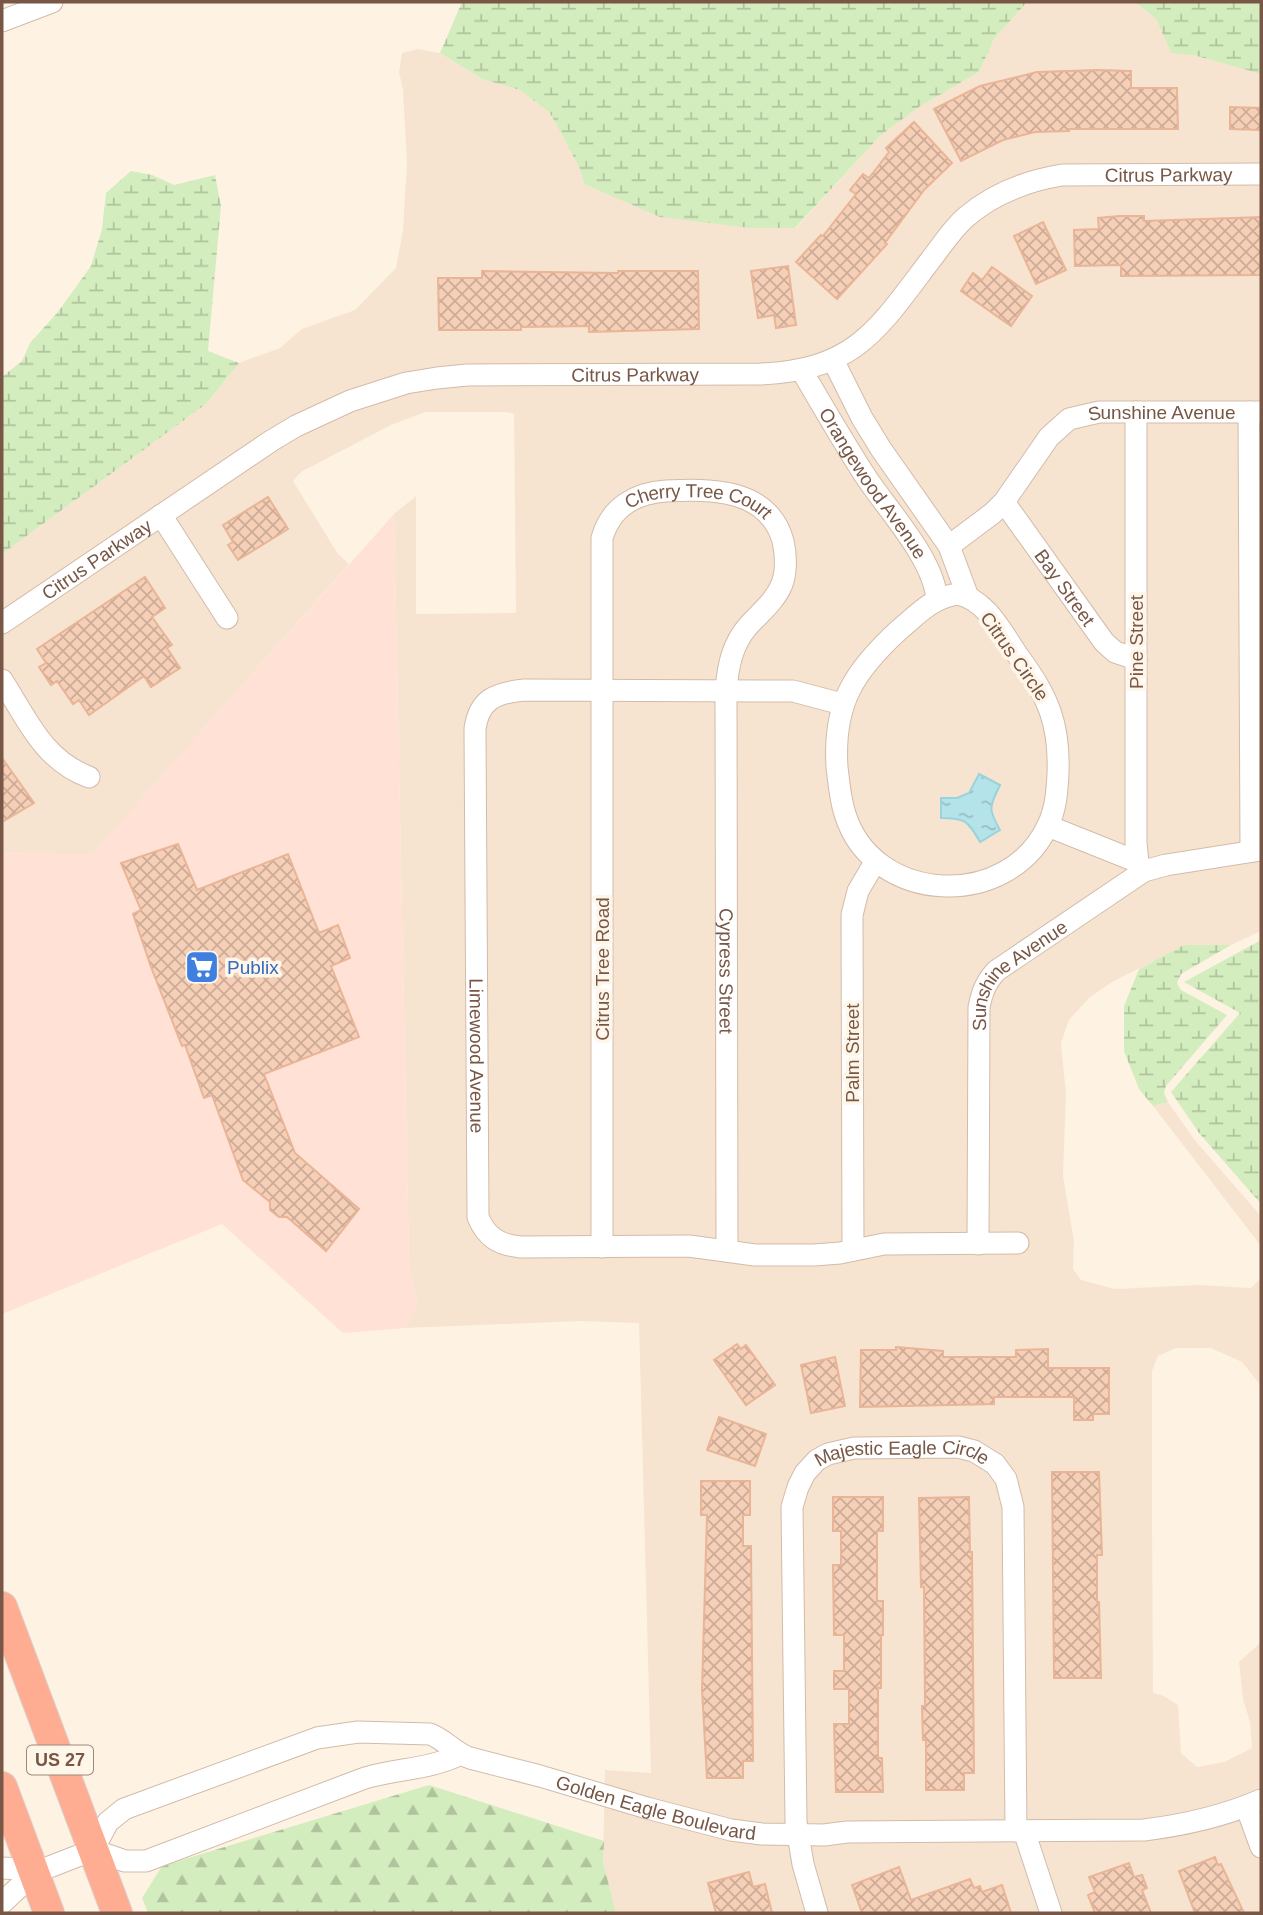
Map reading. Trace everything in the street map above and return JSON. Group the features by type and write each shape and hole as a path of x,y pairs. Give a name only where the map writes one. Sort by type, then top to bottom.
{"highway":[{"name":"US 27","path":"2,1607 117,1913"},
{"name":"US 27","path":"2,1787 49,1913"}],"street":[{"path":"2,21 51,2"},
{"name":"Citrus Parkway","path":"2,623 296,426 350,401 406,383 467,375 761,374 802,371 834,359 874,332 964,218 1003,192 1042,178 1062,175 1261,174"},
{"path":"834,359 862,418 890,464 949,546 968,597"},
{"name":"Orangewood Avenue","path":"802,371 869,482 926,562 934,579 937,600"},
{"name":"Sunshine Avenue","path":"949,546 983,523 1004,502 1049,437 1069,419 1099,412 1255,412"},
{"name":"Pine Street","path":"1136,412 1136,843 1141,867"},
{"path":"1255,412 1256,851"},
{"path":"869,482 890,464"},
{"name":"Cherry Tree Court","path":"601,690 601,549 605,528 617,510 636,497 663,491 691,491 724,492 751,500 772,519 784,544 785,572 782,585 734,647 726,690"},
{"name":"Bay Street","path":"1004,502 1104,642 1115,652 1136,659"},
{"path":"160,516 227,618"},
{"name":"Citrus Circle","path":"958,594 968,597 986,612 1036,680 1052,712 1057,741 1058,770 1054,809 1048,826 1025,857 1008,870 989,880 968,885 948,886 907,879 875,862 860,847 851,830 841,795 836,739 842,704 876,653 913,618 937,600 958,594"},
{"path":"2,680 54,758 89,777"},
{"name":"Limewood Avenue","path":"842,704 793,691 524,690 498,695 480,708 476,718 475,757 478,1217 486,1233 500,1243 510,1246 690,1246 755,1255 814,1255 874,1245 1018,1243"},
{"name":"Citrus Tree Road","path":"601,690 602,1247"},
{"name":"Cypress Street","path":"726,690 727,1251"},
{"path":"1048,826 1141,867"},
{"name":"Sunshine Avenue","path":"978,1244 978,1020 985,987 996,971 1141,867 1256,851"},
{"name":"Palm Street","path":"853,1250 852,915 858,891 875,862"},
{"name":"Majestic Eagle Circle","path":"817,1913 797,1834 792,1507 798,1487 817,1460 828,1454 854,1448 958,1447 985,1456 995,1464 1006,1479 1013,1507 1020,1831 1051,1913"},
{"name":"Golden Eagle Boulevard","path":"93,1850 108,1822 124,1809 317,1738 358,1731 430,1734 441,1738 459,1755 716,1827 747,1833 1144,1830 1183,1824 1254,1803"},
{"path":"2,1903 34,1873 93,1850 125,1861 146,1861 365,1778 398,1769 442,1763 459,1755"},
{"path":"1254,1803 1261,1847"},
{"path":"2,1868 34,1873"}],"shaded area":[{"path":"1027,2 1135,2 1156,19 1171,53 1198,56 1261,74 1261,931 1231,945 1184,946 1112,982 1090,997 1069,1020 1061,1043 1066,1094 1063,1176 1074,1241 1073,1269 1081,1280 1115,1289 1198,1285 1251,1288 1261,1278 1261,1386 1242,1362 1211,1348 1176,1348 1158,1356 1152,1371 1152,1497 1153,1693 1178,1705 1181,1753 1197,1767 1224,1762 1252,1748 1239,1662 1261,1642 1261,1913 616,1913 603,1862 605,1770 651,1773 639,1323 580,1321 406,1328 417,1304 409,1263 394,514 416,496 416,614 516,613 514,414 426,412 391,425 301,472 293,481 338,554 349,564 92,855 2,852 2,554 206,404 239,363 280,348 302,329 355,310 396,268 403,230 407,162 403,91 399,72 402,53 418,49 440,53 482,79 520,90 550,113 580,169 584,184 611,195 796,228 881,135 919,107 979,72 994,39"},
{"path":"394,514 409,1263 417,1304 406,1328 343,1333 222,1224 2,1314 2,852 92,854"},
{"path":"1168,1102 1194,1139 1259,1214 1261,1246 1153,1106"}],"green space":[{"path":"462,2 1027,2 994,39 979,72 919,107 881,135 795,228 750,228 660,217 584,184 580,169 550,113 520,90 482,79 440,53"},
{"path":"1135,2 1261,2 1261,74 1197,56 1171,53 1156,19"},
{"path":"131,171 152,175 174,185 215,175 221,206 208,351 239,363 206,404 2,554 2,377 22,361 30,343 57,313 91,266 102,229 106,193"},
{"path":"1261,940 1261,1204 1199,1133 1171,1092 1240,1013 1184,982"},
{"path":"1184,945 1231,945 1181,974 1177,983 1181,990 1227,1015 1166,1086 1164,1093 1168,1102 1153,1106 1139,1089 1124,1051 1124,1006 1139,969"},
{"path":"429,1785 604,1841 603,1862 616,1913 148,1913 142,1898 162,1866"}],"water":[{"path":"979,774 1000,785 991,808 1000,830 980,842 965,822 941,818 941,798 957,798 969,793"}],"building":[{"path":"1131,71 1131,88 1177,88 1178,129 1069,129 1035,132 1003,140 961,161 934,109 980,86 1037,72"},
{"path":"1230,107 1261,108 1261,130 1230,129"},
{"path":"914,122 952,163 924,190 885,243 887,244 837,299 796,262 821,235 823,236 856,194 850,190 863,174 869,178 889,152 886,148"},
{"path":"1144,216 1144,221 1261,217 1261,275 1121,276 1121,265 1075,266 1074,230 1099,229 1098,218"},
{"path":"1043,222 1066,270 1036,284 1014,236"},
{"path":"788,266 796,325 776,328 774,315 758,318 751,271"},
{"path":"992,267 1032,296 1011,326 961,291 973,273 982,280"},
{"path":"482,271 698,271 699,329 589,332 589,326 521,327 521,330 439,330 438,278 482,278"},
{"path":"268,497 288,529 238,560 228,545 233,542 223,525"},
{"path":"145,577 165,608 152,617 172,645 167,648 180,668 151,687 144,676 89,715 79,700 73,704 57,681 51,685 39,667 46,663 37,649"},
{"path":"2,758 34,803 2,822"},
{"path":"178,844 197,890 288,854 319,933 338,925 350,958 331,966 359,1037 264,1074 295,1153 359,1209 326,1251 287,1217 279,1217 270,1210 270,1202 243,1180 212,1095 204,1098 185,1045 182,1046 151,967 133,914 141,910 121,863"},
{"path":"737,1344 741,1349 746,1345 775,1385 746,1405 714,1360"},
{"path":"896,1347 943,1351 943,1357 1016,1357 1016,1350 1048,1349 1048,1368 1109,1368 1109,1414 1093,1414 1093,1420 1074,1420 1074,1397 994,1397 994,1404 860,1407 861,1350 896,1350"},
{"path":"835,1357 845,1406 811,1413 801,1365"},
{"path":"719,1417 766,1434 755,1466 707,1450"},
{"path":"1052,1472 1099,1472 1102,1555 1097,1555 1097,1602 1101,1678 1054,1678"},
{"path":"701,1481 750,1481 750,1515 743,1515 743,1546 751,1546 753,1761 743,1761 743,1778 707,1778 702,1690 707,1515 701,1515"},
{"path":"833,1497 883,1497 883,1531 877,1531 877,1601 883,1601 881,1688 878,1688 878,1758 882,1758 883,1792 836,1792 834,1724 849,1724 849,1689 834,1689 834,1671 844,1671 844,1635 834,1635 833,1565 841,1565 841,1531 833,1531"},
{"path":"969,1497 974,1773 964,1773 964,1790 926,1790 926,1740 923,1740 922,1706 925,1706 924,1587 921,1587 919,1498"},
{"path":"1215,1857 1218,1865 1221,1864 1244,1913 1195,1913 1179,1871"},
{"path":"1129,1863 1134,1877 1142,1875 1147,1888 1142,1890 1151,1913 1095,1913 1088,1895 1095,1892 1089,1877"},
{"path":"899,1867 911,1900 970,1879 974,1888 980,1886 982,1892 1002,1885 1011,1913 862,1913 852,1885"},
{"path":"749,1872 753,1887 765,1884 772,1913 716,1913 708,1883"}],"place":[{"name":"Publix","path":"202,967"}]}
